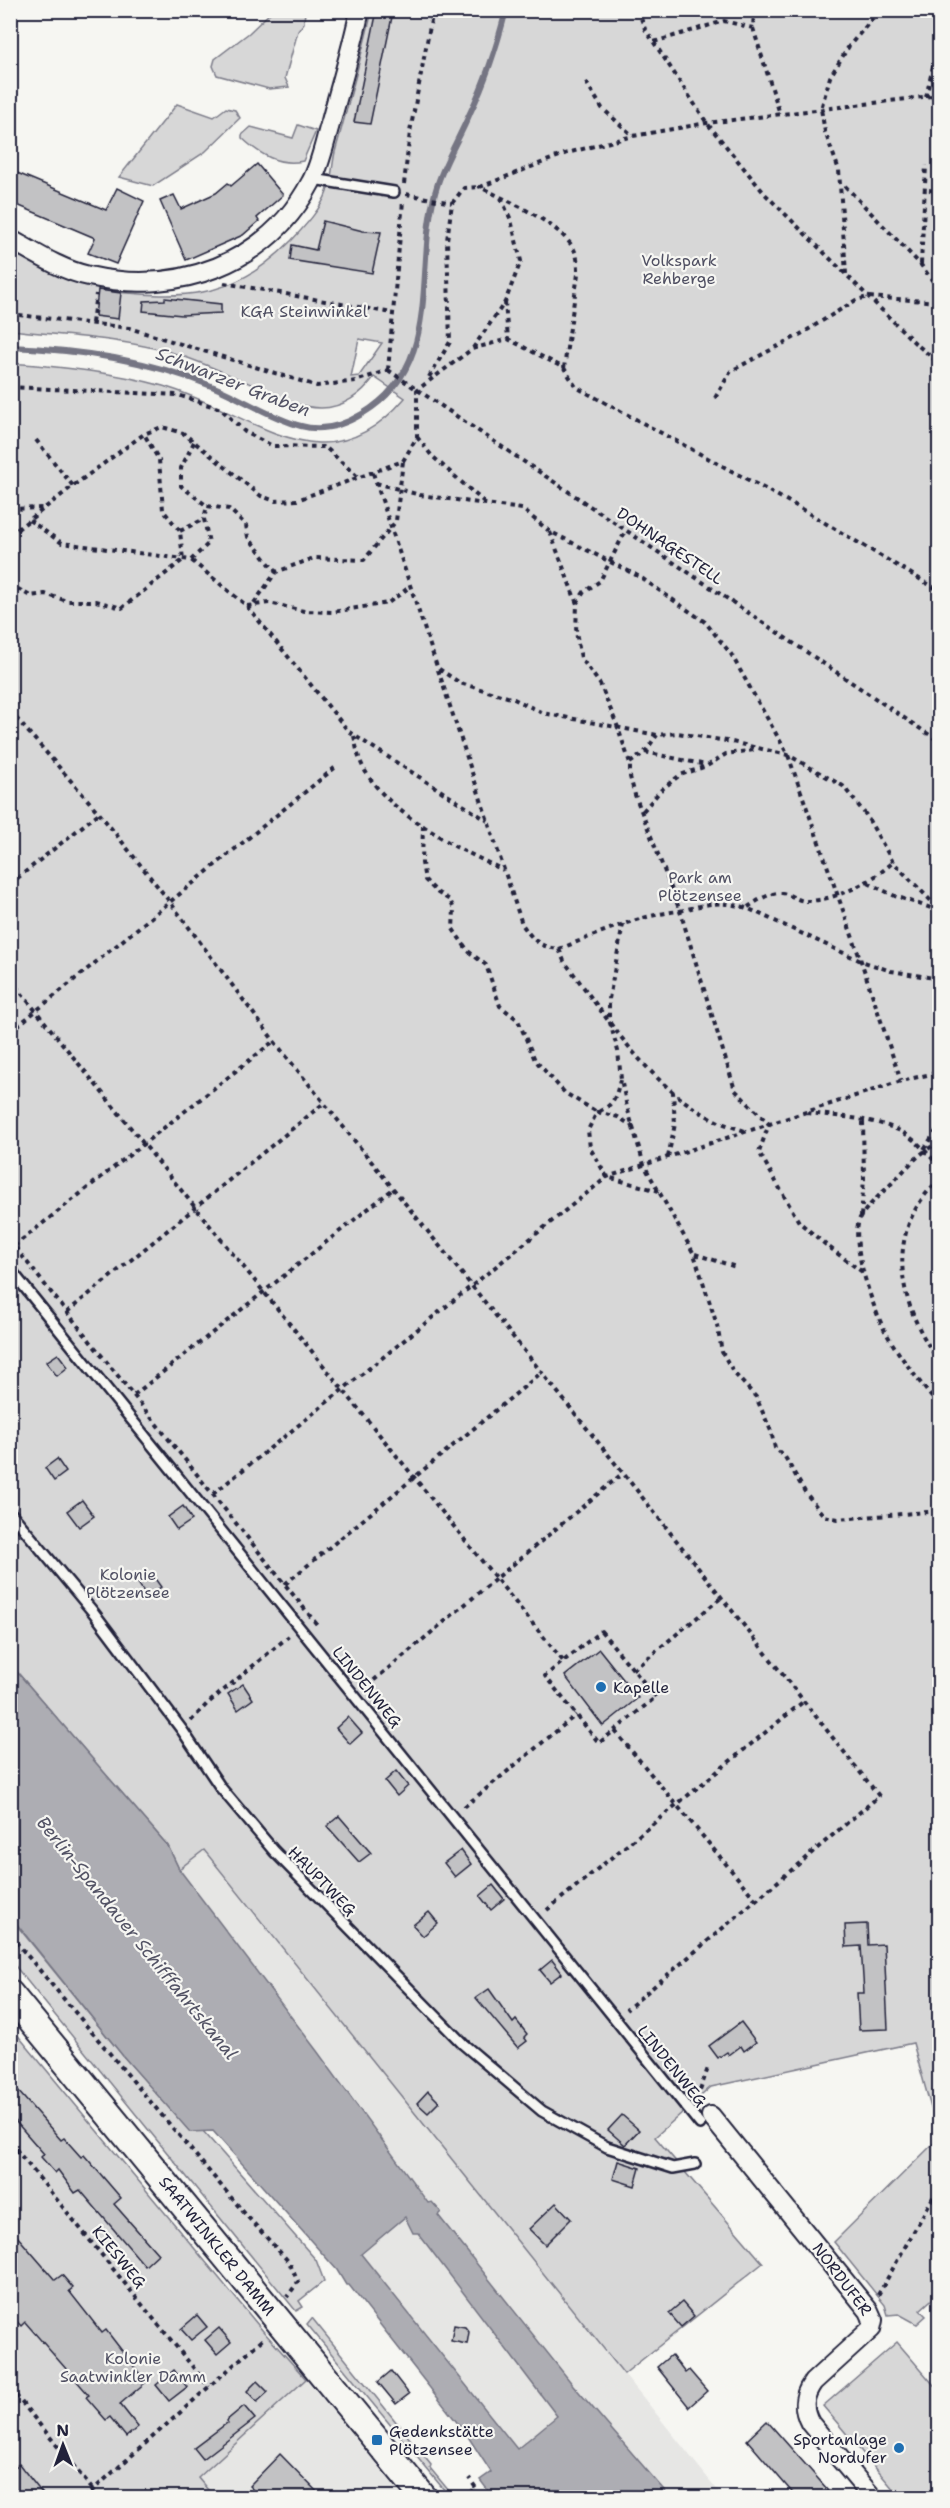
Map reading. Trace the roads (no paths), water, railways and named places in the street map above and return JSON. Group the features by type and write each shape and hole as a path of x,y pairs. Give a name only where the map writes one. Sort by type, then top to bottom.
{"main road":[{"name":"SAATWINKLER DAMM","path":"10,1994 424,2498"}],"street":[{"path":"10,239 53,263 87,276 99,278 163,280 198,275 239,258 286,218 313,179 354,40 360,10"},
{"name":"NORDUFER","path":"705,2120 869,2311 873,2320 871,2329 813,2382 807,2391 804,2412 810,2423 873,2498"}],"lane":[{"path":"313,179 399,193"},
{"name":"LINDENWEG","path":"10,1269 299,1628 705,2120"},
{"name":"HAUPTWEG","path":"10,1512 94,1614 182,1730 221,1788 273,1851 471,2052 542,2111 607,2147 674,2168 695,2164"}],"water":[{"name":"Berlin-Spandauer Schifffahrtskanal","path":"11,1665 168,1846 179,1869 317,2051 428,2203 432,2202 441,2212 438,2215 573,2385 670,2497 493,2497 480,2480 491,2472 467,2435 349,2285 346,2285 337,2270 213,2131 190,2132 123,2056 11,1917","holes":["405,2217 413,2233 418,2233 557,2416 517,2449 361,2254"]}],"waterway":[{"name":"Schwarzer Graben","path":"10,347 89,354 140,363 214,387 290,423 309,428 333,426 362,414 389,393 406,368 417,340 431,214 438,183 481,88 506,10"}],"place":[{"name":"Kapelle","path":"601,1687"},
{"name":"Gedenkstätte Plötzensee","path":"377,2440"},
{"name":"Sportanlage Nordufer","path":"899,2448"}],"park label":[{"name":"Volkspark Rehberge","path":"679,269"},
{"name":"KGA Steinwinkel","path":"304,311"},
{"name":"Park am Plötzensee","path":"700,886"},
{"name":"Kolonie Plötzensee","path":"128,1583"},
{"name":"Kolonie Saatwinkler Damm","path":"133,2367"}]}
